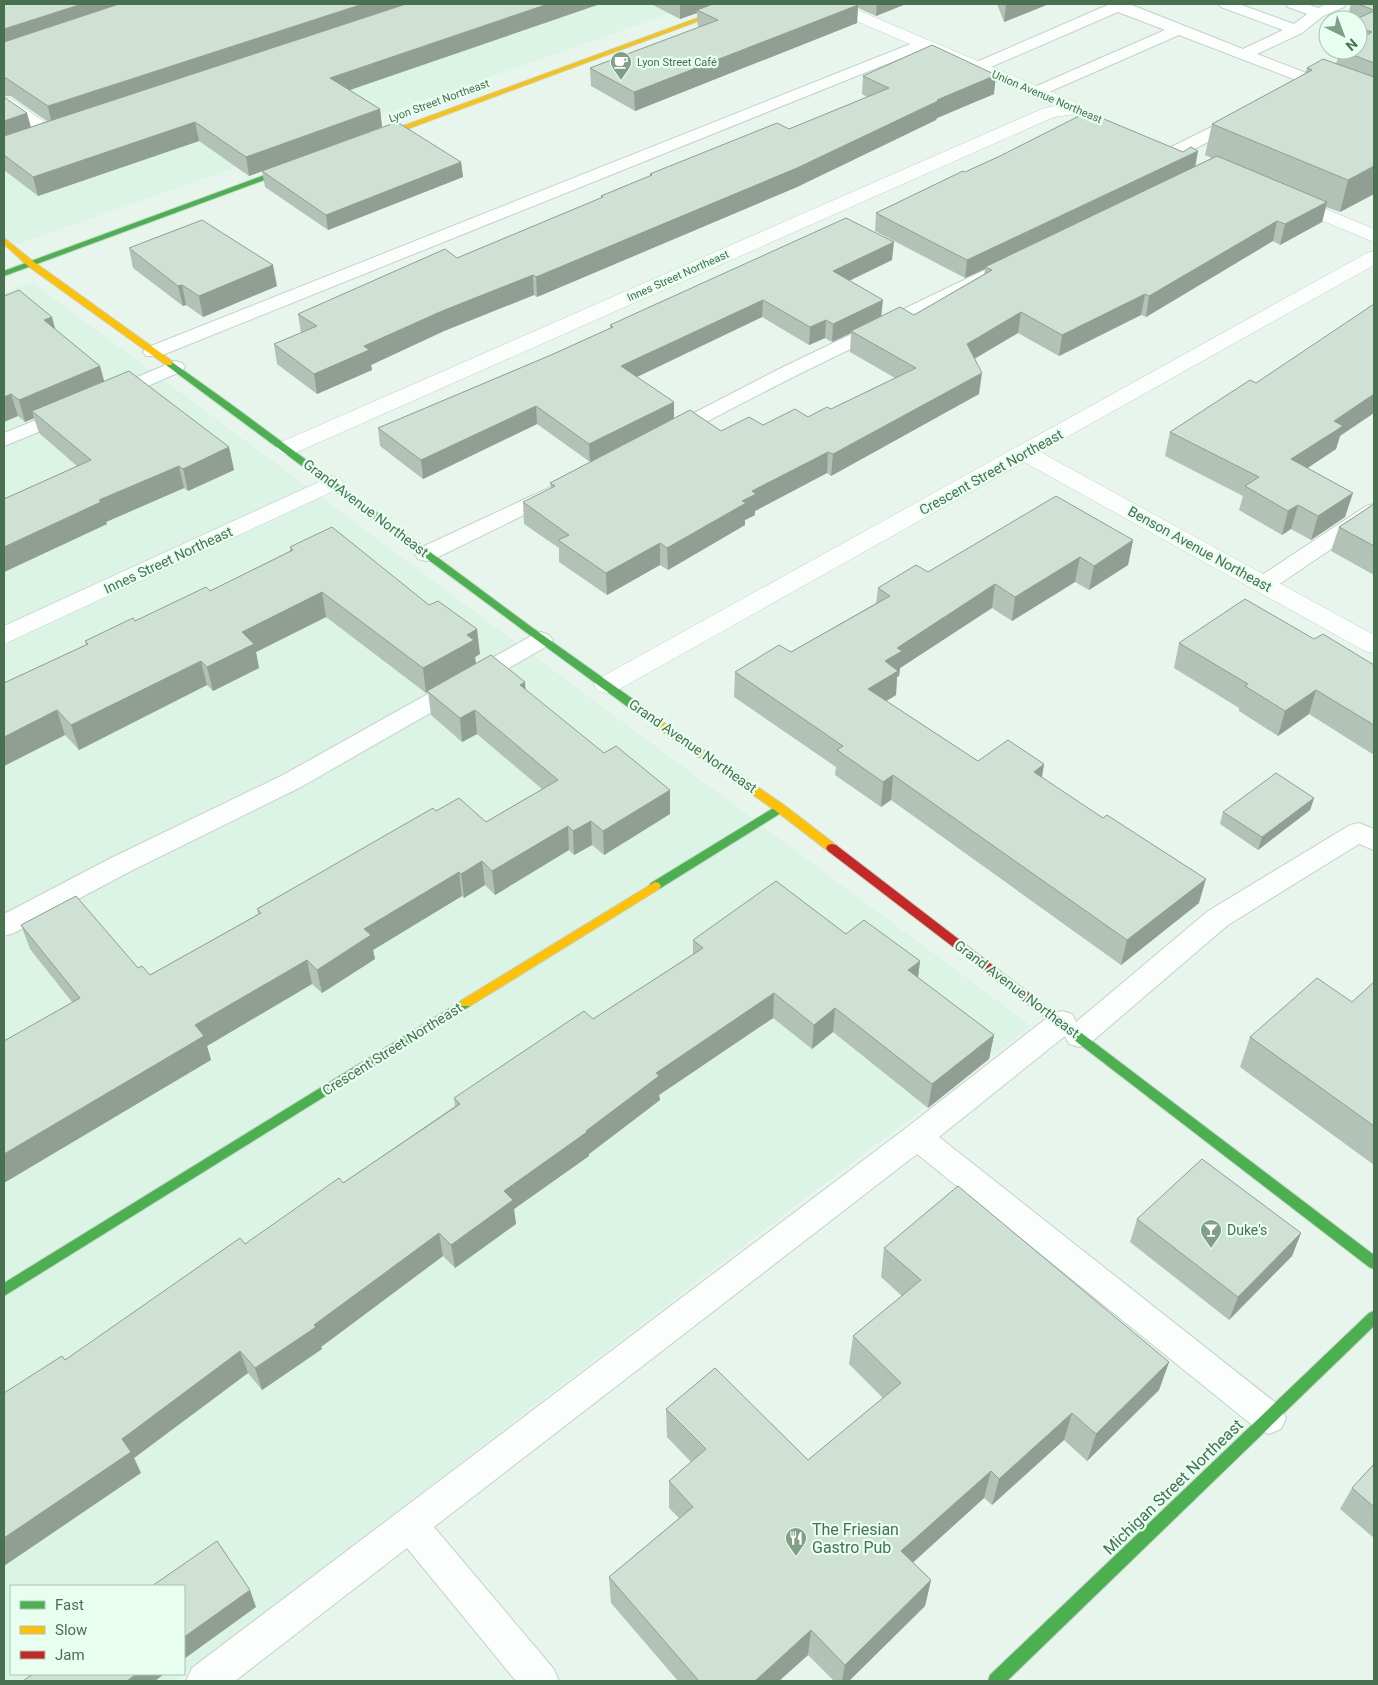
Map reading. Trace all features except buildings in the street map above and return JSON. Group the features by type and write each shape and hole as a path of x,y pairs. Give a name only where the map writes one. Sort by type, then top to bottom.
{"street":[{"name":"Lyon Street Northeast","path":"360,144 741,4"},
{"name":"Union Avenue Northeast","path":"830,4 1079,111"},
{"path":"4,102 42,136 69,127"},
{"name":"Innes Street Northeast","path":"287,448 1048,113 1079,111"},
{"path":"1158,144 1198,161"},
{"path":"4,274 313,161"},
{"path":"1277,194 1374,236"},
{"name":"Grand Avenue Northeast","path":"4,240 31,264 287,448 332,484 541,640 780,808 1374,1262"},
{"name":"Crescent Street Northeast","path":"607,685 1374,257"},
{"name":"Benson Avenue Northeast","path":"1025,453 1374,644"},
{"name":"Innes Street Northeast","path":"4,636 332,484"},
{"name":"Crescent Street Northeast","path":"4,1290 780,808"},
{"name":"Michigan Street Northeast","path":"1010,1677 1268,1418 1374,1317"}],"lane":[{"path":"1226,4 1296,30"},
{"path":"1293,4 1318,13"},
{"path":"1325,10 1339,4"},
{"path":"978,67 1120,5 1178,30 1374,105"},
{"path":"1243,55 1296,30 1318,13"},
{"path":"1036,92 1178,30"},
{"path":"153,352 923,44"},
{"path":"1294,90 1311,81"},
{"path":"1175,152 1260,108"},
{"path":"652,442 784,374 1015,261"},
{"path":"4,440 174,367"},
{"path":"426,554 572,482"},
{"path":"1264,584 1297,560 1374,511"},
{"path":"4,926 120,865 292,781 541,640"},
{"path":"205,1681 916,1137 1070,1029 1218,918 1359,832 1374,841"},
{"path":"916,1137 1268,1418"},
{"path":"410,1525 540,1681"}],"shaded area":[{"path":"4,4 697,4 4,249"},
{"path":"32,282 1031,1026 185,1673 185,1585 10,1585 10,1675 183,1675 174,1681 4,1681 4,293"}],"traffic: fast":[{"path":"4,274 298,166"},
{"path":"169,363 647,715"},
{"path":"655,886 780,808"},
{"path":"4,1290 466,1003"},
{"path":"1034,1003 1374,1263"},
{"path":"996,1681 1374,1317"}],"traffic: slow":[{"path":"369,140 741,4"},
{"path":"4,240 31,264 169,363"},
{"path":"647,715 780,808 832,848"},
{"path":"466,1003 655,886"}],"traffic: jam":[{"path":"832,848 1034,1003"}],"place":[{"name":"Lyon Street Café","path":"621,81"},
{"name":"Duke's","path":"1211,1249"},
{"name":"The Friesian Gastro Pub","path":"796,1557"}]}
